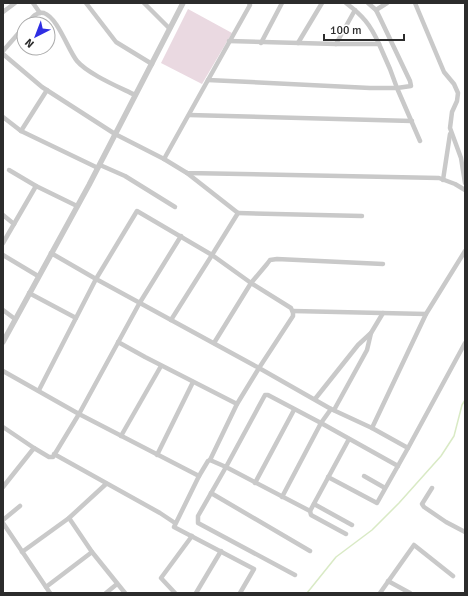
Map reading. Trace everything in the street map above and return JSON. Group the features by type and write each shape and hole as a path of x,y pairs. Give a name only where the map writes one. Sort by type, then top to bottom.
{"street":[{"path":"3,12 15,3"},
{"path":"33,3 40,13 47,15 54,23 63,35 70,52 78,62 88,70 135,96"},
{"path":"86,3 116,42 152,64"},
{"path":"144,3 169,28"},
{"path":"3,342 99,166 183,3"},
{"path":"164,159 250,5 249,3"},
{"path":"261,42 282,3"},
{"path":"298,43 322,3"},
{"path":"346,3 366,20 372,28 420,141"},
{"path":"208,80 362,88 397,88 411,86 412,84 376,10 368,3"},
{"path":"376,10 387,3"},
{"path":"415,3 444,72 454,84 458,94 450,120 451,132 443,180"},
{"path":"336,44 355,10"},
{"path":"34,16 40,13"},
{"path":"3,51 16,36"},
{"path":"229,41 379,44"},
{"path":"3,54 34,81 47,90 115,134 164,159 187,173 238,213 362,216"},
{"path":"21,131 47,90"},
{"path":"188,115 412,121"},
{"path":"3,117 21,131 125,176 176,208"},
{"path":"451,132 461,158 465,180"},
{"path":"9,170 36,186 77,206"},
{"path":"187,173 425,178 443,180 455,184 465,190"},
{"path":"3,243 36,186"},
{"path":"39,390 96,279 137,211 212,255 251,283 291,308 293,311 426,314"},
{"path":"171,320 238,213"},
{"path":"3,215 14,224"},
{"path":"3,427 52,458 79,414 139,304 181,236"},
{"path":"372,428 426,314 465,251"},
{"path":"51,253 139,304 214,343 333,410 372,428 408,448"},
{"path":"3,255 38,276"},
{"path":"214,343 251,283 270,260 277,259 383,264"},
{"path":"29,293 76,318"},
{"path":"3,310 15,319"},
{"path":"240,593 254,569 174,527 199,476 210,460 237,404 293,316 293,311"},
{"path":"314,399 358,345 371,333 383,313"},
{"path":"282,497 321,423 333,410 367,350 371,333"},
{"path":"118,342 161,366 237,404"},
{"path":"328,477 377,502 465,343"},
{"path":"122,436 161,366"},
{"path":"3,371 79,414 199,476"},
{"path":"157,455 193,382"},
{"path":"295,575 198,523 198,516 265,395 268,395 321,423 398,466"},
{"path":"255,483 294,410"},
{"path":"310,511 349,439"},
{"path":"3,487 34,448"},
{"path":"54,454 160,513 175,523"},
{"path":"210,460 310,511 311,515 346,534"},
{"path":"364,476 386,488"},
{"path":"22,552 68,518 106,484"},
{"path":"432,488 423,501 422,504 424,507 446,522 465,532"},
{"path":"211,493 310,551"},
{"path":"314,504 352,525"},
{"path":"20,506 3,522 50,593"},
{"path":"68,518 92,552 125,593"},
{"path":"174,593 161,578 192,536"},
{"path":"380,593 414,545 453,576"},
{"path":"46,587 92,552"},
{"path":"196,593 221,552"},
{"path":"388,581 410,593"},
{"path":"106,593 117,584"}],"shaded area":[{"path":"188,9 232,33 202,84 161,63"}],"waterway":[{"path":"307,593 336,557 372,530 399,503 441,456 454,436 462,405 465,400"}]}
